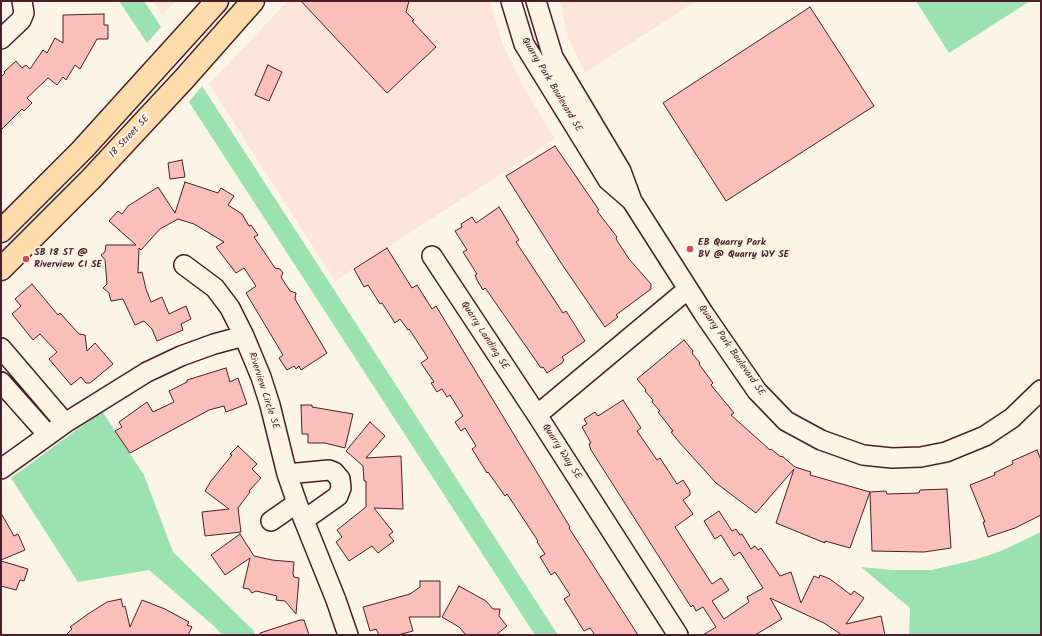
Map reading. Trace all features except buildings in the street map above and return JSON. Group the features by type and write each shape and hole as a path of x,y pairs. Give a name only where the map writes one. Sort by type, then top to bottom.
{"main road":[{"path":"4,226 82,150 217,1"},
{"name":"18 Street SE","path":"1,268 90,180 184,79 253,1"}],"street":[{"path":"1,39 21,20 24,14 22,1"},
{"name":"Quarry Park Boulevard SE","path":"511,1 524,44 608,180 632,201"},
{"name":"Quarry Park Boulevard SE","path":"536,1 553,57 622,172 632,201 688,289 757,391 786,421 821,440 863,454 892,458 921,457 946,452 985,436 1012,418 1041,390"},
{"name":"Quarry Landing SE","path":"432,256 537,415"},
{"name":"Riverview Circle SE","path":"184,265 215,288 230,308 244,336 261,376 270,405 287,474 297,503 336,600 348,635"},
{"name":"Quarry Way SE","path":"678,635 537,415 688,289"},
{"path":"1,469 65,423 147,372 201,348 244,336"},
{"path":"1,348 65,423"},
{"path":"1,382 48,435"},
{"path":"287,474 329,470 340,479 341,488 338,496 304,520"},
{"path":"271,520 297,503"}],"shaded area":[{"path":"153,1 176,1 162,16"},
{"path":"288,1 490,1 503,45 524,88 555,139 335,281 209,84"},
{"path":"560,1 696,1 585,73 568,37"}],"green space":[{"path":"119,1 144,1 161,27 147,43"},
{"path":"916,1 1030,1 949,53"},
{"path":"202,86 558,635 535,635 189,102"},
{"path":"102,411 144,475 173,552 254,631 255,635 222,635 215,627 149,570 78,582 11,478"},
{"path":"1041,532 1041,635 909,635 910,608 861,567 892,570 932,570 974,560 1001,551"}],"place":[{"name":"EB Quarry Park BV @ Quarry WY SE","path":"690,249"},
{"name":"SB 18 ST @ Riverview CI SE","path":"26,259"}]}
